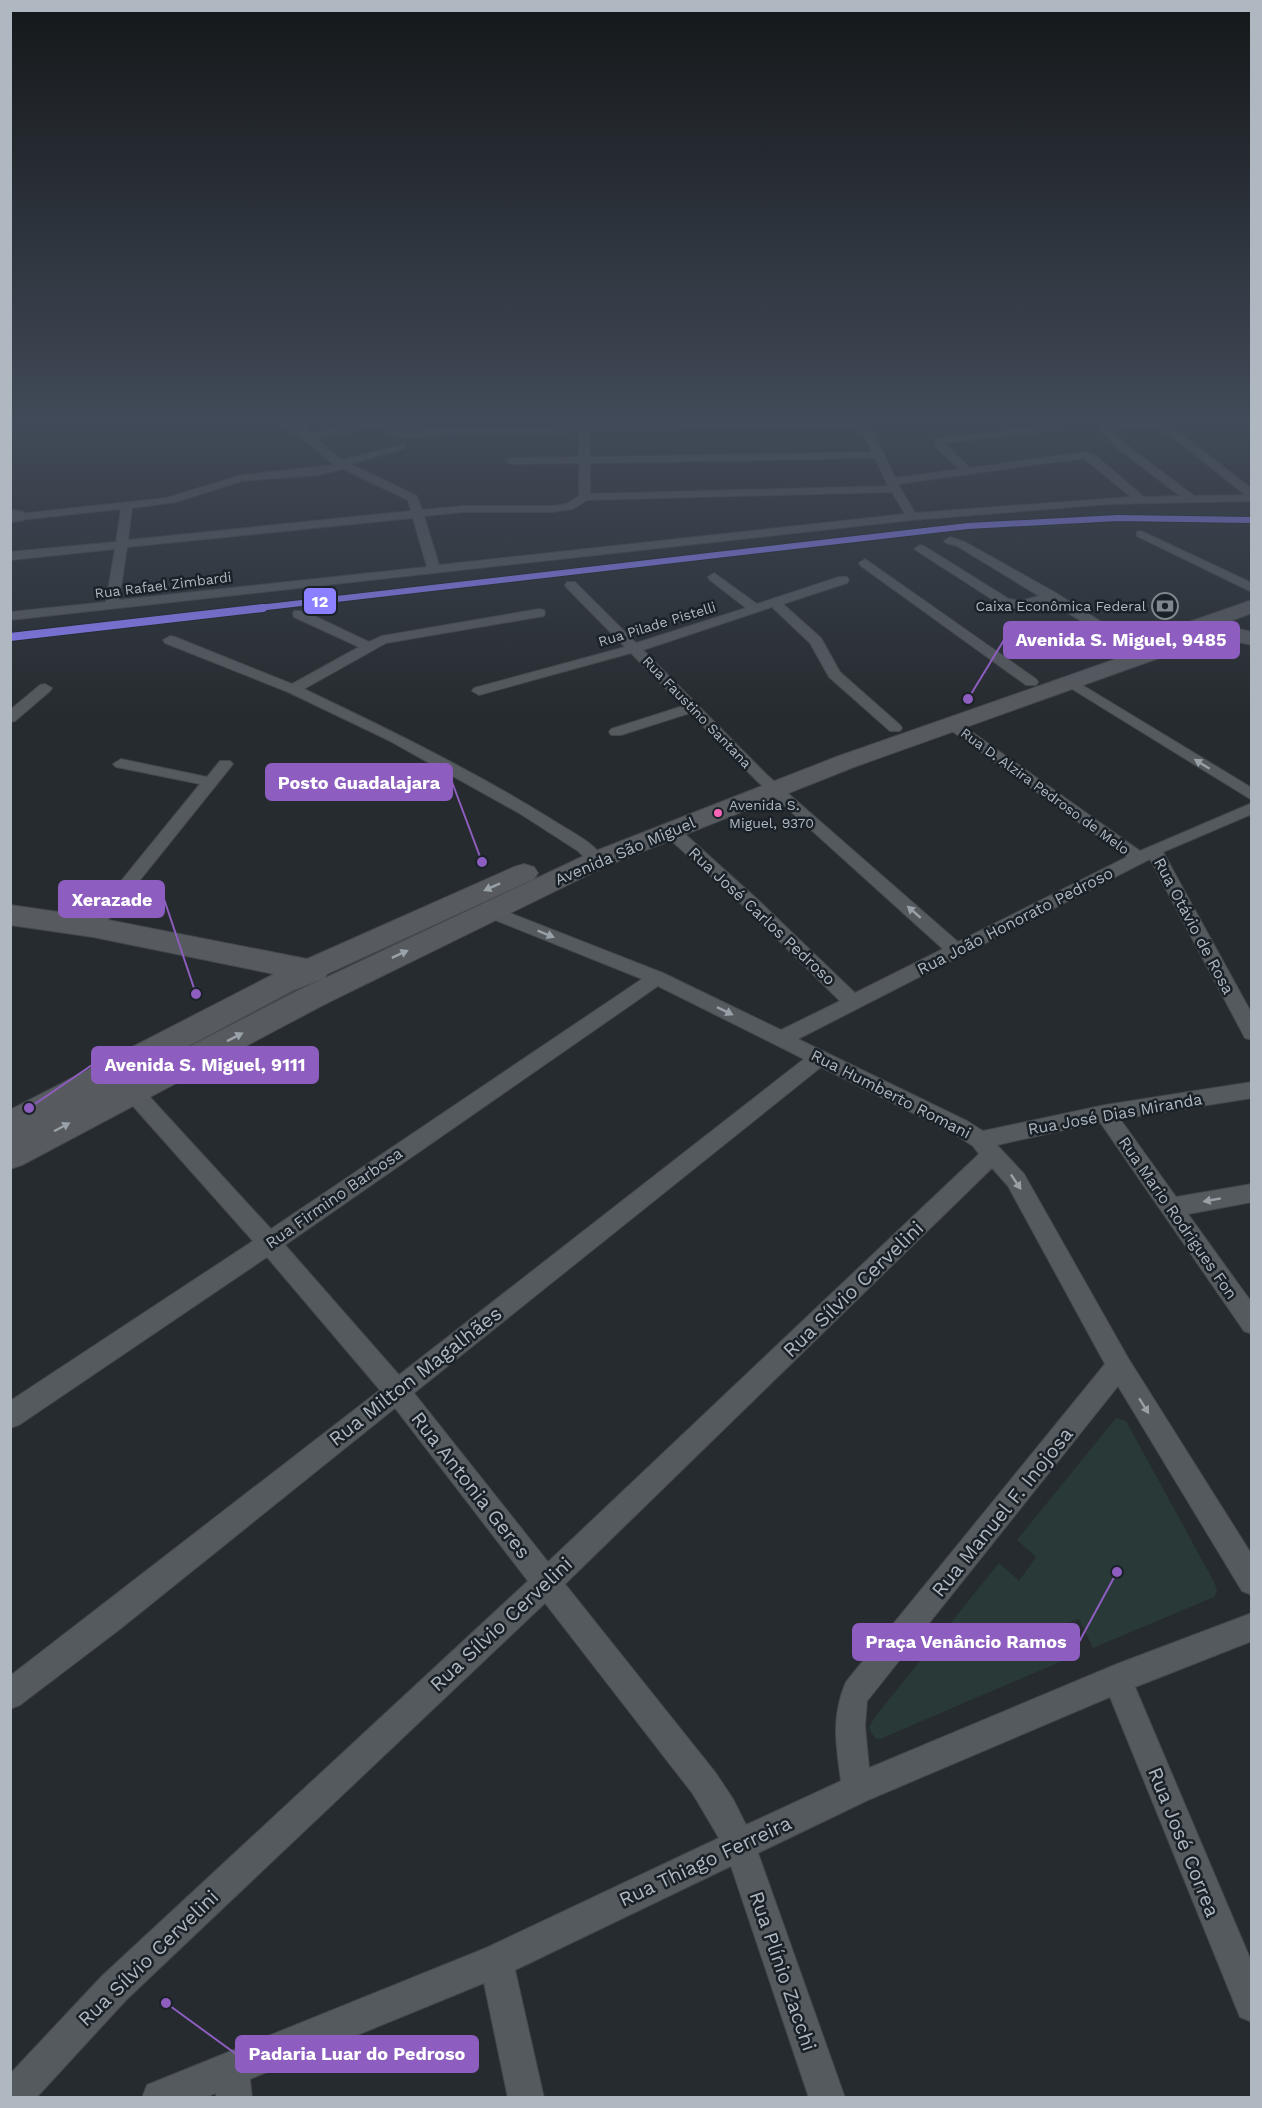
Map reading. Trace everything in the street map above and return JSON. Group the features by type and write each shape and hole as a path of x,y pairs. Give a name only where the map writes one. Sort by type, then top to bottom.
{"main road":[{"name":"Avenida São Miguel","path":"10,1126 309,970 767,783 895,728 1134,647 1246,623"},
{"name":"Avenida São Miguel","path":"10,1155 347,979 491,912 591,853 670,830 767,783 950,723 1203,635 1246,623"},
{"path":"10,915 93,927 347,979"}],"street":[{"path":"112,606 125,517"},
{"path":"10,556 386,517"},
{"path":"419,517 434,569"},
{"name":"Rua Rafael Zimbardi","path":"10,616 909,517"},
{"path":"1141,534 1251,588"},
{"path":"950,541 961,544 1052,596 1134,647"},
{"path":"920,549 1005,602 1020,605 1052,596"},
{"path":"865,563 1030,682"},
{"path":"714,577 756,609"},
{"name":"Rua Pilade Pistelli","path":"479,692 635,648 843,580"},
{"name":"Rua Faustino Santana","path":"571,585 767,783 957,951"},
{"path":"775,603 816,641 834,674 895,728"},
{"path":"293,688 368,646 407,634 539,613"},
{"path":"299,614 368,646"},
{"path":"170,640 293,688 458,771 591,853"},
{"path":"1069,681 1251,795"},
{"path":"10,718 45,688"},
{"path":"616,732 692,708"},
{"name":"Rua D. Alzira Pedroso de Melo","path":"950,723 1146,854"},
{"path":"121,764 211,782"},
{"path":"93,927 225,764"},
{"name":"Rua João Honorato Pedroso","path":"781,1039 1146,854 1251,808"},
{"name":"Rua José Carlos Pedroso","path":"670,830 752,903 853,1003"},
{"name":"Rua Otávio de Rosa","path":"1146,854 1251,1033"},
{"name":"Rua Humberto Romani","path":"491,912 657,978 960,1127 987,1147 1016,1180 1119,1366 1251,1581"},
{"name":"Rua Firmino Barbosa","path":"10,1416 269,1243 657,978"},
{"name":"Rua Milton Magalhães","path":"10,1695 110,1619 396,1390 819,1058"},
{"name":"Rua Antonia Geres","path":"131,1090 269,1243 396,1390 704,1783 722,1810 739,1844"},
{"name":"Rua José Dias Miranda","path":"987,1147 1105,1113 1251,1090"},
{"name":"Rua Mario Rodrigues Fon","path":"1105,1113 1251,1323"},
{"name":"Rua Sílvio Cervelini","path":"12,2097 114,1988 547,1582 987,1147"},
{"path":"1172,1207 1251,1193"},
{"name":"Rua Manuel F. Inojosa","path":"857,1790 850,1716 851,1703 856,1692 1119,1366"},
{"name":"Rua Thiago Ferreira","path":"160,2097 233,2084 857,1790 1117,1679 1251,1627"},
{"name":"Rua José Correa","path":"1117,1679 1249,1994"},
{"name":"Rua Plínio Zacchi","path":"739,1844 827,2097"},
{"path":"496,1962 526,2097"}],"shaded area":[{"path":"1116,1418 1126,1421 1214,1582 1217,1591 1214,1597 1093,1648 1079,1619 1047,1630 1062,1661 880,1739 875,1738 869,1728 874,1718 999,1563 1019,1581 1036,1557 1017,1540"}],"transit line":[{"name":"12","path":"10,637 968,526 1118,518 1252,520"}],"place":[{"name":"Caixa Econômica Federal","path":"1165,606"},
{"name":"Avenida S. Miguel, 9485","path":"968,699"},
{"name":"Avenida S. Miguel, 9370","path":"718,813"},
{"name":"Posto Guadalajara","path":"482,862"},
{"name":"Xerazade","path":"196,994"},
{"name":"Avenida S. Miguel, 9111","path":"29,1108"},
{"name":"Praça Venâncio Ramos","path":"1117,1572"},
{"name":"Padaria Luar do Pedroso","path":"166,2003"}]}
